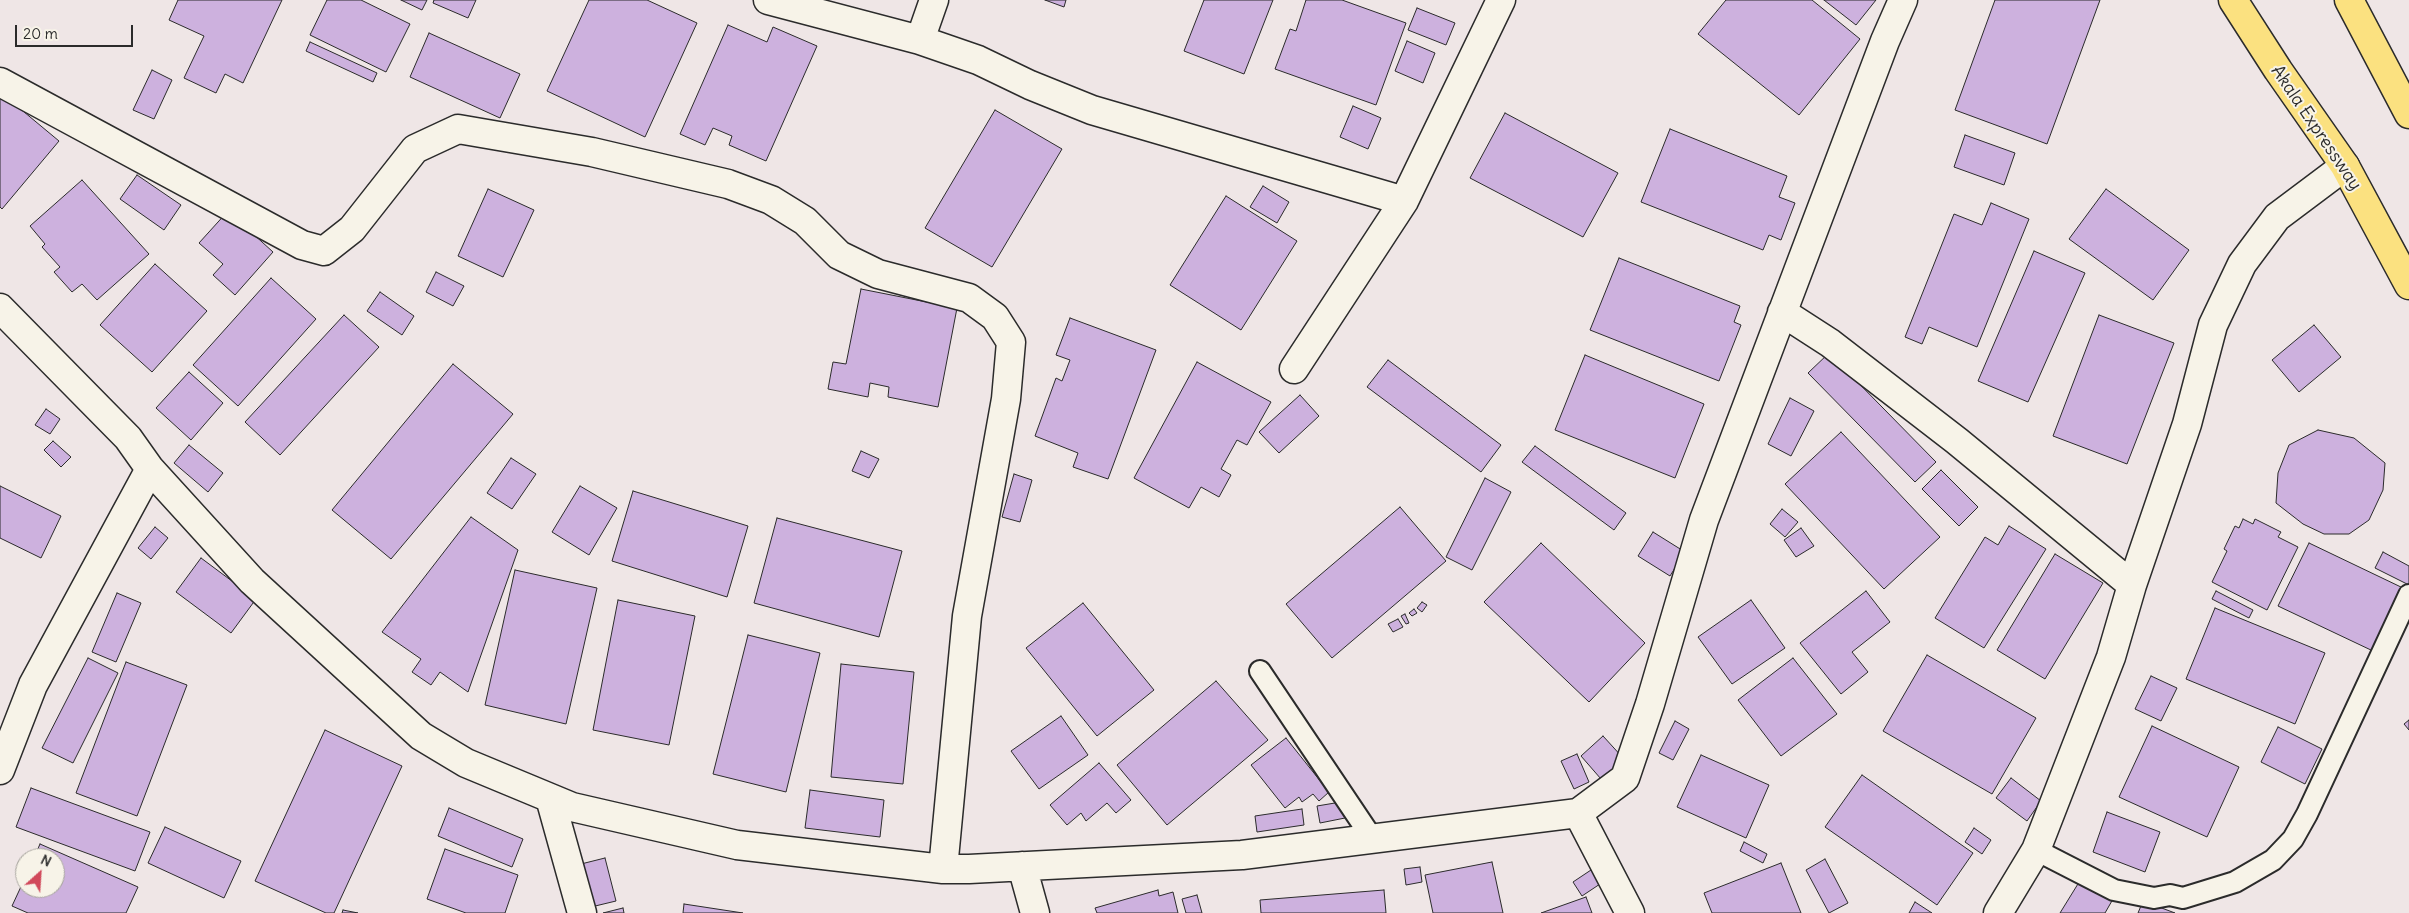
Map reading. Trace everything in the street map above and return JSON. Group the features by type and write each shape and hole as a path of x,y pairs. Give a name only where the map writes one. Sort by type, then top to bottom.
{"main road":[{"name":"Akala Expressway","path":"2233,0 2278,70 2345,166 2409,285"},
{"path":"2349,0 2409,114"}],"street":[{"path":"768,0 920,40 978,60 1030,85 1092,110 1404,202"},
{"path":"920,40 934,0"},
{"path":"1294,369 1404,202 1502,0"},
{"path":"0,308 128,438 150,469 252,581 421,736 466,763 572,807 737,845 943,869 1242,855 1578,813 1625,778 1650,704 1704,520 1884,40 1903,0"},
{"path":"0,82 302,245 324,251 352,229 415,149 458,128 592,152 728,184 771,200 805,221 839,255 878,274 969,298 995,317 1011,342 1006,398 966,616 943,869"},
{"path":"1998,913 2036,850 2111,657 2132,585 2188,424 2213,325 2242,264 2277,217 2345,166"},
{"path":"1782,312 1830,343 1942,430 2132,585"},
{"path":"0,770 33,685 150,469"},
{"path":"550,798 582,913"},
{"path":"1578,813 1630,913"},
{"path":"1022,866 1035,913"}],"lane":[{"path":"2036,850 2114,890 2154,898 2170,895 2183,898 2235,882 2273,860 2293,839 2306,814 2409,594"},
{"path":"1260,671 1372,838"}],"building":[{"path":"178,0 282,0 243,83 225,74 216,93 184,78 204,36 169,20"},
{"path":"327,0 361,0 410,24 386,72 310,35"},
{"path":"401,0 427,0 422,10"},
{"path":"434,0 476,0 468,18 433,3"},
{"path":"589,0 647,0 697,23 645,137 547,91"},
{"path":"1045,0 1066,0 1064,7"},
{"path":"1204,0 1273,0 1244,74 1184,51"},
{"path":"1306,0 1342,0 1406,23 1376,105 1275,69 1290,29 1296,31"},
{"path":"1726,0 1812,0 1860,39 1799,115 1698,34"},
{"path":"1824,0 1876,0 1856,25"},
{"path":"1995,0 2100,0 2047,144 1955,110"},
{"path":"1417,8 1455,23 1446,45 1408,30"},
{"path":"728,25 767,42 773,27 817,46 766,161 729,145 732,136 713,128 705,145 680,134"},
{"path":"429,33 520,74 500,118 410,77"},
{"path":"1407,41 1435,53 1423,83 1395,71"},
{"path":"310,42 377,73 373,82 306,51"},
{"path":"152,70 172,80 154,119 133,110"},
{"path":"0,92 59,141 2,209 0,207"},
{"path":"1353,106 1381,118 1368,149 1340,137"},
{"path":"995,110 1062,149 992,267 925,228"},
{"path":"1505,113 1618,173 1583,237 1470,178"},
{"path":"1670,129 1787,176 1779,197 1795,203 1781,240 1769,235 1763,250 1641,202"},
{"path":"1965,135 2015,153 2004,185 1954,167"},
{"path":"137,175 181,205 164,230 120,199"},
{"path":"82,180 149,254 97,300 82,284 72,292 54,272 60,267 42,247 45,244 30,226"},
{"path":"1263,186 1289,202 1277,223 1250,207"},
{"path":"488,189 534,210 503,277 458,256"},
{"path":"2106,189 2189,250 2153,300 2069,239"},
{"path":"1226,196 1297,241 1241,330 1170,285"},
{"path":"1991,203 2029,219 1977,347 1929,327 1922,344 1905,337 1954,214 1982,225"},
{"path":"228,211 273,252 235,295 213,275 223,264 199,243"},
{"path":"2034,251 2085,273 2028,402 1978,381"},
{"path":"1619,258 1740,306 1734,322 1741,325 1719,381 1590,330"},
{"path":"155,264 207,311 152,372 100,325"},
{"path":"436,272 464,286 453,306 426,292"},
{"path":"271,278 316,319 238,406 193,365"},
{"path":"861,289 957,308 938,407 888,397 889,387 870,383 868,397 828,389 833,362 846,364"},
{"path":"380,292 414,316 402,335 367,311"},
{"path":"344,315 379,347 280,455 245,422"},
{"path":"2099,315 2174,343 2127,464 2053,436"},
{"path":"1070,318 1156,350 1108,479 1073,467 1078,453 1035,436 1056,378 1062,381 1070,360 1056,355"},
{"path":"2314,325 2341,357 2299,392 2272,360"},
{"path":"1829,353 1936,462 1915,482 1808,373"},
{"path":"1585,355 1704,404 1675,478 1555,430"},
{"path":"1388,360 1501,445 1481,472 1367,387"},
{"path":"1197,362 1271,402 1247,445 1237,440 1221,469 1231,475 1219,497 1201,487 1189,508 1134,478"},
{"path":"453,364 513,414 391,559 332,510"},
{"path":"189,372 223,403 191,440 156,408"},
{"path":"1300,395 1319,416 1279,453 1259,432"},
{"path":"1790,398 1814,411 1791,456 1768,444"},
{"path":"46,409 60,419 50,434 35,425"},
{"path":"2318,430 2354,438 2385,463 2383,490 2369,520 2349,534 2324,534 2303,524 2276,503 2278,473 2289,445"},
{"path":"1841,432 1940,537 1884,589 1785,484"},
{"path":"53,441 71,457 61,467 44,450"},
{"path":"189,445 223,473 208,492 174,463"},
{"path":"1535,446 1626,513 1614,530 1522,462"},
{"path":"861,451 879,459 869,478 852,471"},
{"path":"511,458 536,474 512,509 487,493"},
{"path":"1941,470 1978,507 1959,526 1922,489"},
{"path":"1014,474 1032,480 1020,522 1002,517"},
{"path":"1485,478 1511,492 1472,570 1446,557"},
{"path":"0,486 61,516 41,558 0,538"},
{"path":"580,486 617,508 589,555 552,532"},
{"path":"633,491 748,526 727,597 612,561"},
{"path":"1400,507 1446,561 1332,658 1286,604"},
{"path":"1782,509 1798,522 1785,537 1770,524"},
{"path":"471,517 518,550 468,692 440,672 431,685 412,672 421,659 382,632"},
{"path":"777,518 902,551 879,637 754,603"},
{"path":"2243,519 2253,524 2255,519 2281,532 2278,537 2298,547 2267,610 2212,582 2227,551 2224,549 2235,526 2239,528"},
{"path":"2009,526 2046,549 1984,648 1935,618 1985,537 1998,545"},
{"path":"155,527 168,538 151,559 138,548"},
{"path":"1801,528 1814,546 1796,557 1784,540"},
{"path":"1653,532 1685,552 1670,576 1638,556"},
{"path":"1541,543 1645,643 1589,702 1484,602"},
{"path":"2309,543 2403,588 2373,651 2278,606"},
{"path":"2383,552 2409,566 2409,585 2375,568"},
{"path":"2055,554 2103,583 2045,679 1997,650"},
{"path":"201,558 256,599 231,633 176,592"},
{"path":"515,570 597,588 566,724 485,705"},
{"path":"1866,591 1890,622 1852,652 1868,672 1841,694 1800,643"},
{"path":"2216,591 2253,610 2249,618 2212,599"},
{"path":"117,593 141,603 116,662 92,652"},
{"path":"618,600 695,616 669,745 593,730"},
{"path":"1751,600 1785,648 1732,684 1698,637"},
{"path":"1422,602 1427,605 1422,612 1417,608"},
{"path":"1083,603 1154,690 1097,736 1026,648"},
{"path":"2215,608 2325,653 2295,724 2186,679"},
{"path":"1414,609 1417,613 1412,616 1409,613"},
{"path":"1405,614 1409,623 1406,624 1401,616"},
{"path":"1398,619 1403,627 1393,632 1388,624"},
{"path":"748,635 820,653 786,792 713,774"},
{"path":"1927,655 2036,718 1992,794 1883,731"},
{"path":"88,658 118,673 73,763 42,748"},
{"path":"1793,658 1837,714 1781,756 1738,700"},
{"path":"126,662 187,685 137,816 76,793"},
{"path":"841,664 914,672 903,784 831,777"},
{"path":"2151,676 2177,688 2161,721 2135,709"},
{"path":"1216,681 1268,740 1167,825 1117,765"},
{"path":"1061,716 1088,755 1039,789 1011,751"},
{"path":"2409,720 2409,730 2404,724"},
{"path":"1675,721 1689,729 1673,760 1659,753"},
{"path":"2152,726 2239,767 2207,837 2119,797"},
{"path":"2278,727 2322,749 2305,784 2261,762"},
{"path":"325,730 402,766 334,913 326,913 255,881"},
{"path":"1603,736 1624,759 1601,779 1581,756"},
{"path":"1286,738 1329,792 1319,801 1313,794 1302,802 1299,797 1285,808 1251,765"},
{"path":"1577,754 1589,782 1574,789 1561,761"},
{"path":"1701,755 1769,785 1746,838 1677,807"},
{"path":"1099,763 1131,800 1116,813 1107,803 1086,821 1081,813 1067,825 1050,805"},
{"path":"1862,775 1973,853 1937,905 1825,827"},
{"path":"2011,778 2041,801 2027,821 1996,798"},
{"path":"31,788 150,832 135,871 16,827"},
{"path":"810,790 884,800 880,837 805,828"},
{"path":"1341,802 1345,818 1320,823 1317,806"},
{"path":"449,808 523,839 512,867 438,836"},
{"path":"1302,809 1304,825 1257,832 1255,816"},
{"path":"2107,812 2160,832 2145,872 2093,852"},
{"path":"165,827 241,861 224,898 148,863"},
{"path":"1974,828 1991,840 1982,854 1965,842"},
{"path":"1744,842 1767,854 1763,863 1740,851"},
{"path":"40,844 49,848 38,848"},
{"path":"445,849 518,875 505,913 466,913 427,899"},
{"path":"65,855 138,887 126,913 28,913 12,906 16,898 65,898"},
{"path":"605,858 616,901 591,907 581,864"},
{"path":"1825,859 1848,903 1829,913 1806,870"},
{"path":"1492,862 1503,913 1433,913 1425,875"},
{"path":"1781,863 1801,913 1712,913 1704,893"},
{"path":"1420,867 1422,882 1406,885 1404,869"},
{"path":"1594,868 1603,882 1582,896 1573,882"},
{"path":"2081,879 2113,899 2105,913 2060,913"},
{"path":"1158,890 1159,896 1173,892 1178,913 1097,913 1095,908"},
{"path":"1384,890 1386,913 1261,913 1260,900"},
{"path":"1197,895 1202,913 1186,913 1182,899"},
{"path":"1586,897 1592,913 1541,913"},
{"path":"2143,901 2175,913 2138,913"},
{"path":"1915,902 1932,913 1909,913"},
{"path":"684,904 743,913 683,913"},
{"path":"623,908 624,913 603,913"},
{"path":"343,910 358,913 342,913"}]}
